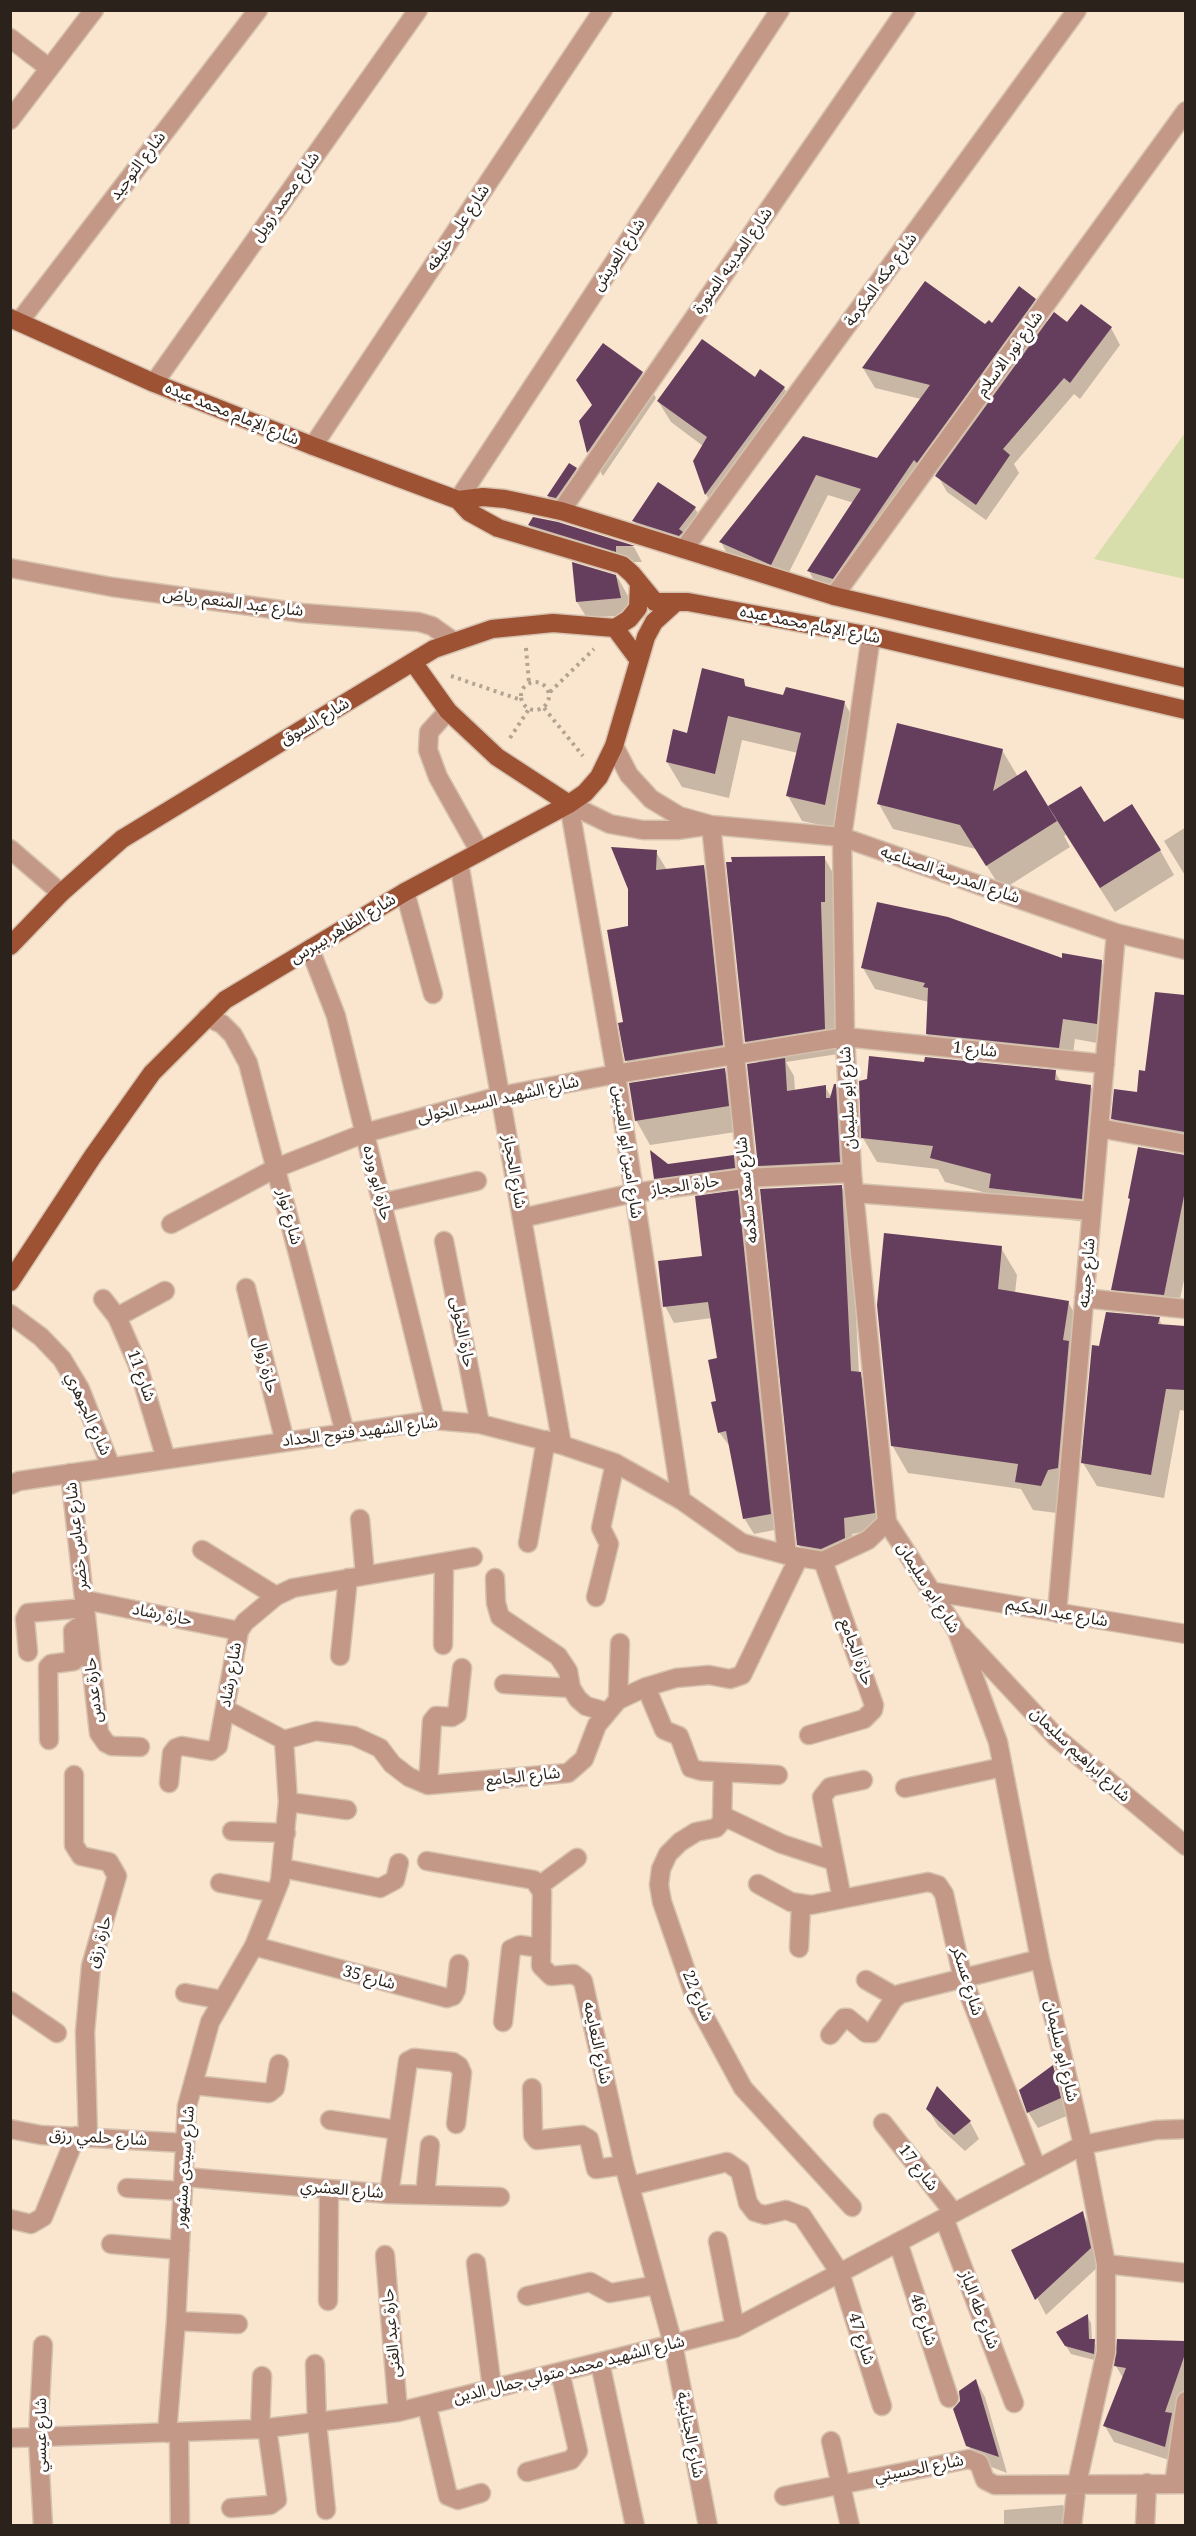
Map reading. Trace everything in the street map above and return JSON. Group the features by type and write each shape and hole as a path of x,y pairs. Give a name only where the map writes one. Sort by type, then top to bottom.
{"main road":[{"name":"شارع الإمام محمد عبده","path":"15,320 154,382 313,446 458,500 469,512 498,528 622,566 655,602 688,602 871,636 1185,710"},
{"name":"شارع الإمام محمد عبده","path":"458,500 483,497 505,499 561,511 834,596 1185,678"},
{"path":"638,658 615,628 630,619 638,608 639,584"},
{"name":"شارع الظاهر بيبرس","path":"10,1282 93,1156 152,1073 225,1000 405,892 569,804 599,777 614,746 638,658 654,622 676,602"},
{"name":"شارع السوق","path":"10,946 61,893 122,839 413,662 453,641 492,629 553,623 615,628"},
{"path":"413,662 448,711 497,757 569,804"}],"street":[{"path":"10,120 94,10"},
{"name":"شارع التوحيد","path":"15,320 258,10"},
{"name":"شارع محمد زويل","path":"154,382 418,10"},
{"name":"شارع على خليفه","path":"313,446 603,10"},
{"name":"شارع العريش","path":"458,500 780,10"},
{"name":"شارع المدينه المنورة","path":"561,511 906,10"},
{"name":"شارع مكه المكرمة","path":"684,549 1077,10"},
{"path":"10,38 49,69"},
{"name":"شارع نور الاسلام","path":"834,596 1185,111"},
{"name":"شارع عبد المنعم رياض","path":"10,568 112,587 302,613 419,622 438,630 453,641"},
{"name":"شارع ابو سليمان","path":"871,636 842,837 845,1036 852,1173 887,1522 929,1591 957,1630 998,1742 1040,1959 1083,2145 1106,2264 1106,2352 1077,2483 1072,2526"},
{"path":"448,711 429,732 428,750 438,777 480,852"},
{"name":"شارع المدرسة الصناعيه","path":"614,746 629,775 651,799 679,816 711,825 842,837 1116,933 1185,950"},
{"name":"شارع المدرسة الصناعيه","path":"569,804 610,824 643,830 677,830 711,825"},
{"name":"شارع امين ابو العينين","path":"569,804 616,1074 681,1500"},
{"name":"شارع سعد سلامه","path":"711,825 745,1178 793,1556"},
{"path":"10,849 61,893"},
{"name":"شارع الحجاز","path":"459,863 522,1218 554,1442 528,1543"},
{"path":"405,892 433,994"},
{"name":"شارع حبيته","path":"1057,1613 1116,933"},
{"name":"حارة ابو ورده","path":"310,949 336,1016 435,1420"},
{"name":"شارع نوار","path":"207,1017 222,1024 242,1048 276,1168 345,1433"},
{"name":"شارع الشهيد السيد الخولى","path":"171,1224 276,1168 365,1133 500,1096 845,1036"},
{"name":"شارع 1","path":"845,1036 1105,1064"},
{"path":"1099,1128 1185,1144"},
{"name":"حارة الحجاز","path":"522,1218 633,1193 745,1178 852,1173"},
{"path":"382,1203 477,1181"},
{"path":"854,1193 1092,1211"},
{"name":"حارة الخولى","path":"444,1241 480,1424"},
{"name":"حارة زوال","path":"246,1288 285,1442"},
{"path":"117,1317 165,1291"},
{"path":"1084,1298 1185,1309"},
{"name":"شارع 11","path":"103,1299 117,1317 137,1363 166,1459"},
{"name":"شارع الجوهري","path":"10,1314 41,1337 62,1359 80,1389 111,1467"},
{"name":"شارع الشهيد فتوح الحداد","path":"10,1485 19,1480 435,1420 480,1424 554,1442 615,1464 681,1500 742,1543 823,1561"},
{"path":"596,1597 609,1544 601,1528 615,1464"},
{"name":"شارع عباس خضر","path":"70,1473 86,1611"},
{"path":"340,1656 356,1576 360,1519"},
{"path":"823,1561 868,1540 887,1522"},
{"path":"202,1550 276,1596"},
{"path":"495,1578 495,1603 500,1617 558,1656 568,1671 572,1689 586,1706 612,1706 646,1687 676,1678 709,1675 730,1679 742,1675 793,1556"},
{"name":"شارع رشاد","path":"169,1783 172,1753 176,1748 182,1746 211,1751 218,1746 239,1631 245,1622 276,1596 293,1588 473,1557"},
{"name":"حارة الجامع","path":"809,1736 864,1719 873,1710 874,1705 823,1561"},
{"path":"443,1645 444,1562"},
{"name":"شارع عبد الحكيم","path":"929,1591 1185,1635"},
{"path":"49,1740 48,1667 53,1663 74,1660 74,1631 86,1611"},
{"name":"حارة رشاد","path":"28,1652 25,1617 28,1613 86,1611 239,1631"},
{"name":"حارة عدس","path":"86,1611 99,1733 106,1743 112,1746 140,1747"},
{"name":"شارع ابراهيم سليمان","path":"957,1630 1058,1738 1185,1846"},
{"path":"612,1706 620,1643"},
{"path":"225,1709 284,1740 316,1731 354,1736 380,1748 392,1764 409,1777 428,1785 432,1722 436,1716 452,1717 457,1714 462,1668"},
{"path":"504,1684 572,1689"},
{"path":"646,1687 664,1730 679,1736 691,1768 701,1772 778,1775"},
{"name":"شارع الجامع","path":"428,1785 568,1773 584,1759 597,1725 612,1706"},
{"name":"شارع سيدى مشهور","path":"180,2526 173,2433 187,2106 210,2022 254,1946 275,1893 282,1868 288,1802 284,1740"},
{"path":"904,1788 1003,1767"},
{"path":"723,1773 723,1816 782,1844 834,1861"},
{"name":"حارة رزق","path":"10,2219 31,2224 43,2217 82,2137 85,2032 92,1966 117,1876 108,1862 81,1856 74,1845 74,1775"},
{"path":"842,1899 822,1797 830,1787 862,1780"},
{"path":"288,1802 347,1810"},
{"name":"شارع 22","path":"723,1816 716,1828 696,1832 680,1842 668,1854 661,1869 659,1885 662,1902 697,2003 742,2088 852,2207"},
{"path":"232,1831 286,1833"},
{"path":"427,1861 527,1877 539,1886 577,1858"},
{"path":"282,1868 380,1888 395,1880 399,1863"},
{"name":"شارع عسكر","path":"801,1905 928,1882 938,1885 944,1894 963,1979 1037,2169"},
{"path":"220,1883 275,1893"},
{"path":"758,1884 801,1905 799,1948"},
{"name":"شارع النعايمه","path":"539,1886 543,1899 541,1966 546,1974 556,1976 574,1974 583,1981 624,2165 673,2344"},
{"path":"503,2022 511,1949 520,1945 541,1948"},
{"name":"شارع 35","path":"254,1946 447,1998 453,1996 456,1990 459,1964"},
{"path":"830,2035 840,2020 846,2018 866,2033 872,2033 896,1997 1040,1959"},
{"path":"866,1980 896,1997"},
{"path":"185,1993 222,2001"},
{"path":"10,2001 57,2033"},
{"path":"390,2194 405,2067 414,2058 453,2062 459,2066 462,2073 456,2124"},
{"path":"193,2085 269,2093 276,2088 279,2064"},
{"path":"532,2088 532,2131 537,2140 586,2136 596,2169 602,2170 624,2165"},
{"path":"330,2120 398,2130"},
{"name":"شارع 17","path":"883,2123 949,2215"},
{"name":"شارع الشهيد محمد متولي جمال الدين","path":"10,2438 264,2429 398,2412 735,2328 1083,2145 1156,2130 1185,2128"},
{"name":"شارع حلمي رزق","path":"10,2129 40,2135 185,2143"},
{"path":"425,2195 429,2145"},
{"name":"شارع 47","path":"630,2186 727,2163 740,2171 751,2208 765,2216 786,2210 797,2212 840,2272 882,2406"},
{"name":"شارع العشري","path":"127,2188 183,2184 500,2197"},
{"path":"328,2301 329,2189"},
{"name":"شارع طه الباز","path":"949,2215 1014,2403"},
{"path":"718,2241 735,2328"},
{"name":"شارع 46","path":"898,2242 949,2398"},
{"path":"111,2244 180,2250"},
{"name":"حارة عبد الغنى","path":"385,2254 398,2412"},
{"path":"476,2263 492,2388"},
{"path":"1106,2264 1185,2273"},
{"path":"527,2296 590,2282 610,2293 657,2285"},
{"path":"176,2321 238,2324"},
{"name":"شارع الجناينية","path":"673,2344 708,2526"},
{"name":"شارع عيسي","path":"43,2345 38,2438 43,2526"},
{"path":"600,2363 635,2526"},
{"path":"315,2364 317,2423 326,2510"},
{"path":"528,2472 572,2460 578,2451 560,2372"},
{"path":"231,2508 270,2505 277,2500 264,2429 262,2376"},
{"path":"1077,2483 1180,2484 1185,2401"},
{"path":"427,2406 448,2496 458,2500 481,2493"},
{"path":"831,2441 850,2526"},
{"name":"شارع الحسيني","path":"784,2496 969,2459 979,2463 985,2480 995,2485 1077,2483"},
{"path":"1145,2526 1147,2483"}],"path":[{"path":"524,626 528,683"},
{"path":"413,662 522,700 529,709 537,710 544,708 549,701 550,693 615,628"},
{"path":"522,700 522,690 528,683 537,681 545,685 550,693"},
{"path":"544,708 599,777"},
{"path":"497,757 529,709"}],"green space":[{"path":"1185,433 1185,579 1094,559"}],"building":[{"path":"925,281 985,324 989,320 992,323 1019,286 1036,299 917,463 914,460 833,579 807,571 861,489 816,475 771,565 719,542 803,436 877,458 930,385 862,368"},
{"path":"1081,304 1112,327 1070,383 1064,378 1003,449 1010,455 976,505 935,476 1054,312 1067,322"},
{"path":"702,339 755,377 760,369 785,387 705,495 693,461 707,437 657,401"},
{"path":"603,343 643,372 587,453 579,421 592,405 576,380"},
{"path":"569,463 577,468 556,498 547,496"},
{"path":"658,482 696,507 679,529 683,532 679,536 632,521"},
{"path":"533,517 558,522 635,546 616,546 616,552 528,525"},
{"path":"572,562 616,575 621,598 576,602"},
{"path":"702,668 744,679 745,686 783,695 786,687 845,701 825,805 786,796 801,733 728,716 715,774 666,762 673,729 687,733"},
{"path":"897,723 1003,749 993,791 1026,770 1057,821 986,866 960,825 877,804"},
{"path":"1081,786 1104,822 1132,804 1161,850 1100,888 1048,806"},
{"path":"611,847 657,850 656,870 704,865 723,1045 625,1061 618,1023 623,1022 607,930 628,926 628,889"},
{"path":"825,856 825,902 821,902 825,1029 745,1042 726,862 732,862 731,857"},
{"path":"877,902 948,917 1062,958 1062,953 1102,960 1097,1024 1063,1019 1059,1048 926,1034 928,988 923,987 925,983 861,968"},
{"path":"1155,992 1185,995 1185,1132 1111,1119 1114,1089 1137,1092 1139,1070 1145,1071"},
{"path":"869,1056 924,1062 925,1057 1056,1070 1055,1080 1091,1085 1082,1199 989,1188 991,1174 930,1158 933,1146 861,1138 859,1081 867,1079"},
{"path":"785,1058 787,1091 826,1085 826,1098 830,1098 834,1084 836,1084 840,1162 758,1166 747,1064"},
{"path":"725,1068 729,1106 635,1121 629,1083"},
{"path":"1138,1147 1185,1155 1185,1191 1164,1295 1111,1290"},
{"path":"650,1150 668,1164 734,1155 735,1168 654,1179"},
{"path":"842,1185 851,1371 861,1372 875,1513 844,1518 845,1538 821,1549 797,1545 760,1189"},
{"path":"738,1190 771,1514 743,1519 726,1431 718,1433 711,1402 716,1401 708,1360 717,1358 708,1302 663,1307 658,1261 702,1256 695,1196"},
{"path":"884,1233 1002,1246 998,1289 1069,1301 1063,1340 1069,1341 1058,1468 1048,1470 1041,1486 1015,1482 1018,1464 891,1446 877,1305"},
{"path":"1106,1312 1160,1317 1158,1324 1185,1326 1185,1390 1166,1389 1151,1475 1081,1463 1092,1345 1099,1346"},
{"path":"1053,2065 1061,2098 1027,2113 1019,2090"},
{"path":"937,2086 971,2121 954,2135 926,2109"},
{"path":"1083,2211 1091,2248 1035,2300 1011,2250"},
{"path":"1088,2314 1089,2339 1095,2339 1094,2354 1065,2346 1056,2332"},
{"path":"1117,2339 1185,2341 1185,2354 1165,2412 1172,2413 1165,2447 1103,2426 1126,2368 1114,2366"},
{"path":"976,2379 999,2457 966,2446 953,2409 960,2401 959,2391"}]}
